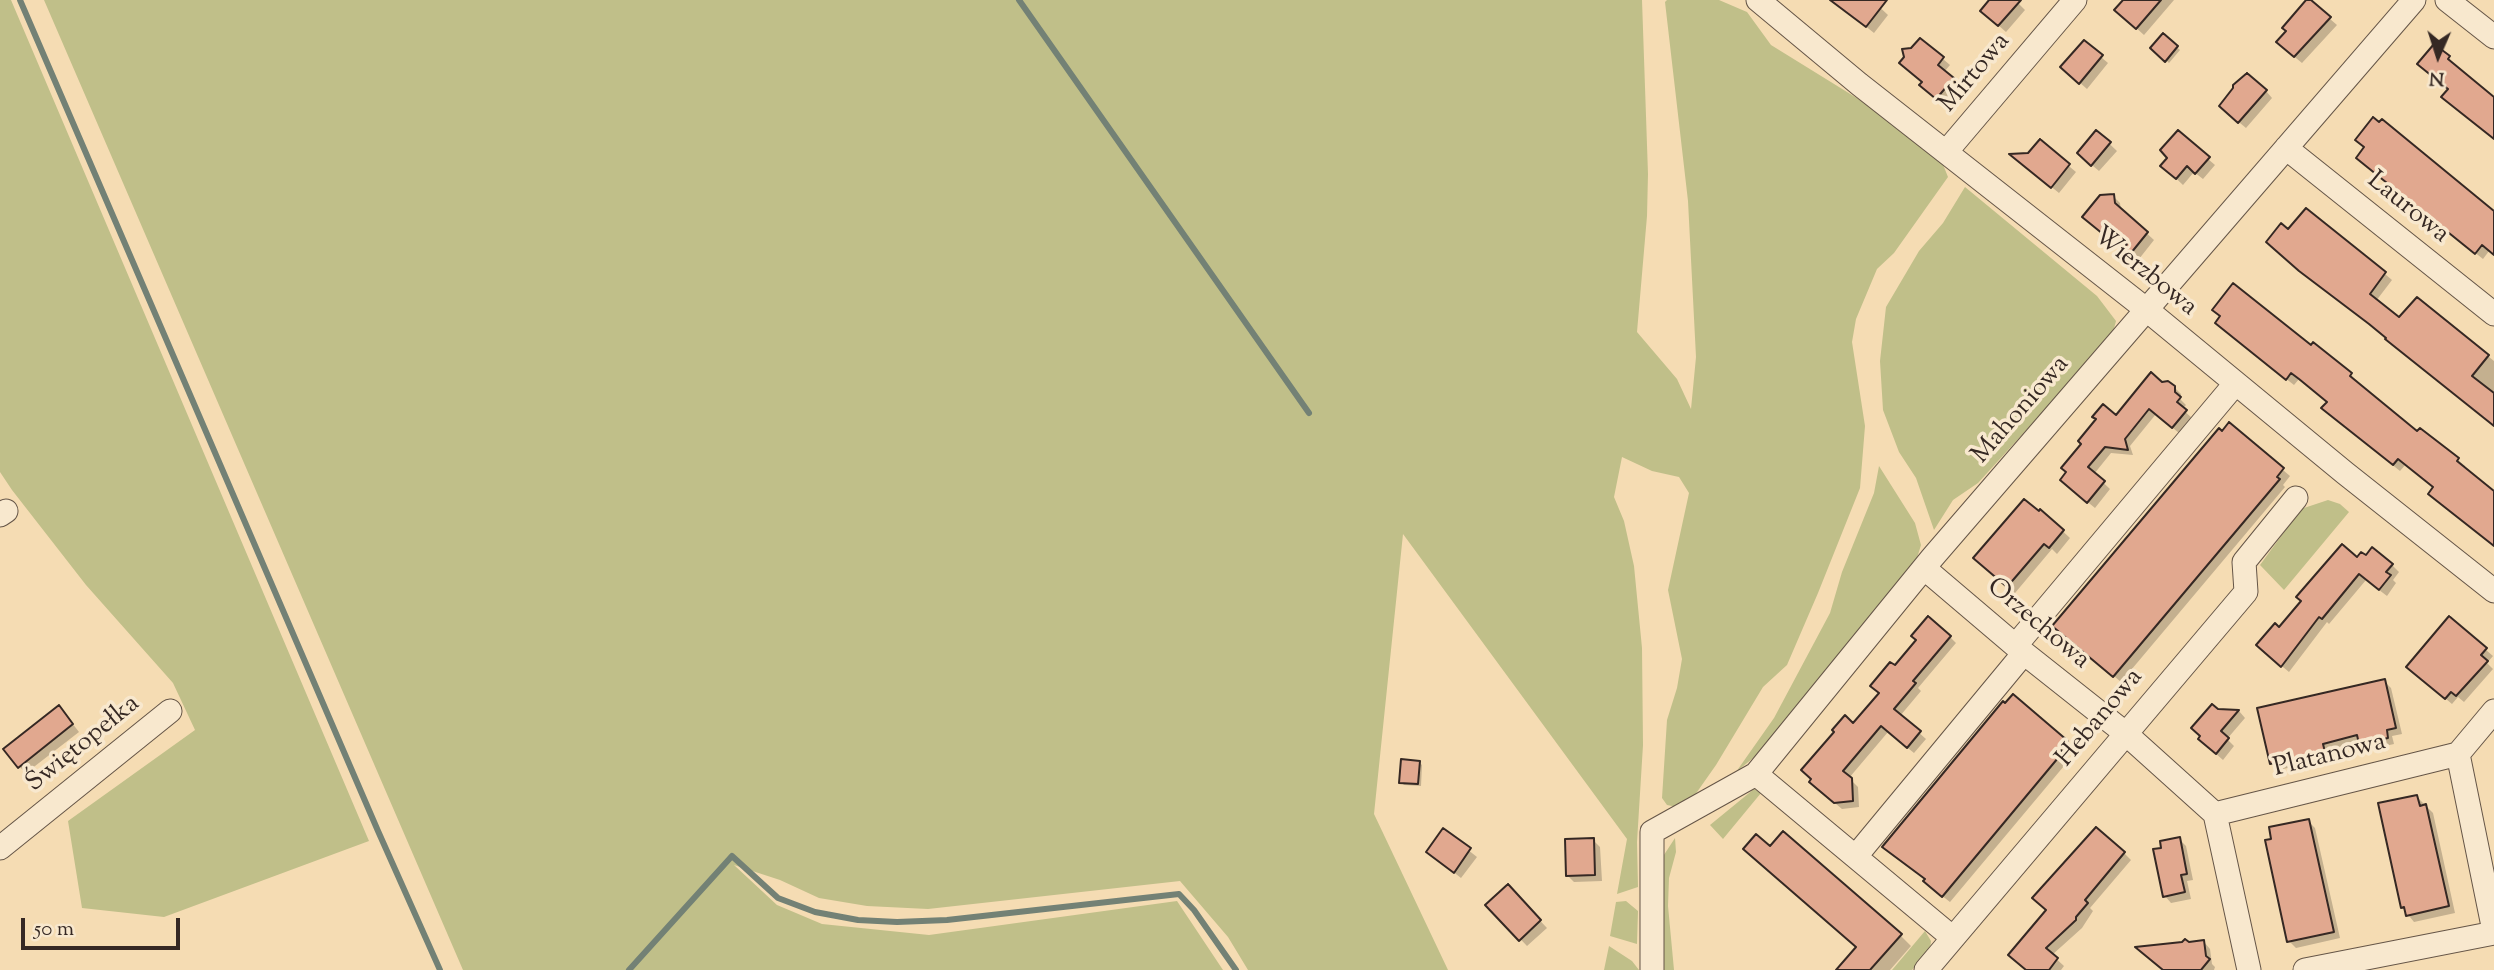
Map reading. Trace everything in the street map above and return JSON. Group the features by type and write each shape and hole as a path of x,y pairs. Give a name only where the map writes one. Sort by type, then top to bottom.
{"street":[{"name":"Wierzbowa","path":"1758,0 2494,591"},
{"name":"Mirtowa","path":"1946,152 2075,0"},
{"name":"Mahoniowa","path":"1652,970 1652,832 1756,774 1924,568 2414,0"},
{"path":"2447,0 2494,37"},
{"name":"Laurowa","path":"2286,148 2494,314"},
{"path":"1856,856 2235,384"},
{"name":"Hebanowa","path":"1926,970 2246,592 2244,562 2296,498"},
{"name":"Orzechowa","path":"1924,568 2125,733 2215,814"},
{"name":"Świętopełka","path":"0,848 170,711"},
{"path":"2305,970 2494,932 2458,754 2494,711"},
{"name":"Platanowa","path":"2215,814 2458,754"},
{"path":"1756,774 1953,938"},
{"path":"2215,814 2249,970"}],"shaded area":[{"path":"0,0 11,0 369,841 164,917 82,908 68,821 195,730 173,683 86,585 0,472"},
{"path":"44,0 1642,0 1648,174 1637,332 1677,379 1691,409 1696,357 1688,201 1665,2 1667,0 1719,0 1747,12 1771,45 1881,113 1942,162 1948,177 1894,253 1877,269 1856,319 1852,342 1865,426 1860,488 1818,593 1787,665 1763,687 1716,765 1690,802 1677,807 1667,805 1662,798 1667,720 1682,659 1668,590 1689,493 1679,477 1652,471 1622,457 1614,497 1624,521 1634,566 1642,648 1643,745 1637,842 1638,887 1617,894 1627,839 1403,534 1374,814 1448,970 1248,970 1228,937 1180,881 928,909 867,906 819,898 780,880 734,865 777,905 822,924 929,935 1177,901 1223,970 463,970"},
{"path":"1965,187 2097,296 2116,321 2112,336 1978,483 1953,500 1934,530 1916,478 1899,452 1883,410 1880,361 1886,307 1919,251 1943,223"},
{"path":"1879,466 1915,523 1921,545 1917,558 1758,754 1736,772 1774,718 1830,613 1842,572 1874,493"},
{"path":"2328,500 2340,504 2349,512 2284,590 2260,565 2301,509"},
{"path":"1754,789 1761,793 1723,839 1710,825"},
{"path":"1675,838 1676,852 1669,878 1668,906 1674,970 1662,970 1660,861"},
{"path":"1626,901 1638,911 1637,944 1610,936 1616,902"},
{"path":"1925,931 1931,941 1930,950 1912,970 1892,970"},
{"path":"1609,946 1632,961 1639,970 1604,970"}],"building":[{"path":"1830,0 1887,0 1866,27"},
{"path":"1989,0 2021,0 1998,26 1980,11"},
{"path":"2123,0 2161,0 2136,29 2114,10"},
{"path":"2306,0 2311,0 2331,17 2294,57 2276,42 2286,31 2282,28"},
{"path":"2163,33 2178,46 2165,62 2150,48"},
{"path":"1920,38 1944,57 1938,65 1954,78 1936,99 1919,85 1922,82 1899,63 1904,57 1902,49 1911,48"},
{"path":"2084,40 2103,55 2079,84 2060,67"},
{"path":"2434,44 2494,97 2494,139 2441,97 2448,89 2417,64"},
{"path":"2247,73 2267,90 2238,123 2219,106 2233,85"},
{"path":"2373,117 2379,122 2382,119 2494,211 2494,255 2482,245 2475,254 2356,158 2364,147 2355,140"},
{"path":"2096,130 2111,142 2091,166 2077,153"},
{"path":"2178,130 2210,157 2195,174 2187,166 2176,179 2160,166 2167,158 2160,150"},
{"path":"2040,139 2070,164 2051,188 2009,154 2028,153"},
{"path":"2114,194 2115,203 2148,232 2131,253 2082,217 2100,195"},
{"path":"2306,208 2386,272 2370,294 2399,317 2417,297 2489,355 2472,376 2494,393 2494,426 2266,242 2281,223 2288,229"},
{"path":"2233,283 2311,345 2313,342 2352,373 2350,376 2417,431 2420,428 2459,458 2457,461 2494,491 2494,546 2428,494 2433,487 2398,459 2393,465 2321,408 2327,402 2299,379 2291,373 2286,380 2215,323 2220,316 2212,310"},
{"path":"2151,372 2162,382 2168,381 2175,386 2175,392 2181,397 2177,402 2187,410 2172,428 2149,409 2125,439 2128,450 2105,447 2088,467 2105,481 2087,503 2060,480 2066,472 2061,468 2081,444 2078,441 2096,419 2092,417 2103,404 2116,415"},
{"path":"2229,422 2284,468 2277,477 2280,479 2113,677 2052,626 2219,428 2222,431"},
{"path":"2024,499 2064,530 2049,548 2044,544 2007,587 1973,558"},
{"path":"2342,544 2357,557 2361,552 2366,555 2372,547 2393,564 2386,572 2391,575 2379,590 2359,574 2322,619 2319,617 2281,667 2256,645 2275,623 2279,627 2301,601 2296,597"},
{"path":"1928,616 1951,636 1913,681 1916,683 1894,709 1921,731 1907,748 1881,726 1843,771 1852,778 1853,801 1834,803 1809,782 1811,779 1801,770 1845,715 1853,723 1879,693 1870,686 1890,662 1895,665 1916,640 1911,636"},
{"path":"2449,616 2487,648 2481,655 2488,661 2456,696 2451,692 2445,699 2406,667"},
{"path":"2385,679 2396,728 2387,730 2388,738 2359,744 2357,735 2323,744 2325,752 2270,764 2257,708"},
{"path":"2013,694 2068,741 2060,750 2063,752 1942,897 1923,881 1925,879 1882,847 2003,701 2005,703"},
{"path":"2212,704 2218,709 2239,710 2221,731 2229,738 2216,754 2198,739 2200,736 2191,728"},
{"path":"59,705 73,724 18,768 3,749"},
{"path":"1401,759 1420,761 1418,784 1399,783"},
{"path":"2417,795 2420,806 2426,804 2449,906 2406,916 2404,907 2401,908 2378,803"},
{"path":"2309,819 2334,932 2287,942 2265,840 2271,839 2269,827"},
{"path":"2096,827 2125,852 2085,900 2088,903 2076,920 2046,948 2058,958 2049,970 2026,970 2008,955 2046,910 2032,898"},
{"path":"1443,828 1471,848 1454,873 1426,852"},
{"path":"1783,831 1902,934 1870,970 1836,970 1856,947 1743,849 1756,834 1770,846"},
{"path":"2180,837 2187,874 2181,875 2185,892 2163,897 2153,849 2161,848 2160,841"},
{"path":"1594,838 1595,875 1566,876 1565,839"},
{"path":"1508,884 1541,920 1519,941 1485,905"},
{"path":"2185,939 2189,942 2204,940 2206,956 2210,959 2201,970 2163,970 2135,947 2182,942"}],"waterway":[{"path":"20,0 440,970"},
{"path":"1019,0 1309,413"},
{"path":"629,970 732,856 778,898 815,912 858,920 947,920 1179,894 1194,910 1236,970"}]}
